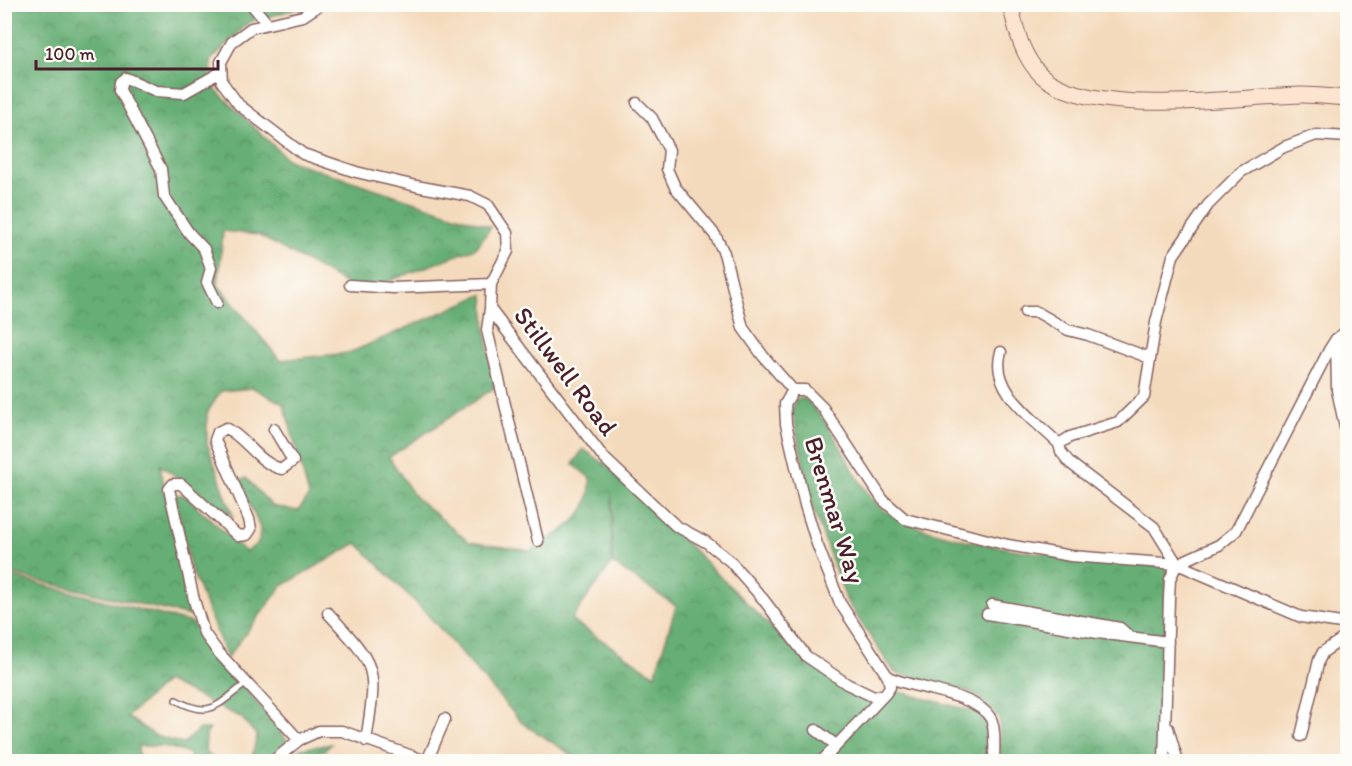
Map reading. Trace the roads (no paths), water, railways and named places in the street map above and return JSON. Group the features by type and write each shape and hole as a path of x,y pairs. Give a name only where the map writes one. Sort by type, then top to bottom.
{"street":[{"path":"251,4 267,23"},
{"path":"217,303 207,282 211,268 204,249 189,233 164,196 161,169 120,90 122,82 126,78 156,91 184,93 221,72 221,62 232,42 251,28 303,16 321,4"},
{"path":"1010,4 1024,50 1042,76 1067,89 1095,97 1133,103 1304,95 1347,98"},
{"name":"Stillwell Road","path":"221,72 222,82 239,105 303,154 356,172 470,196 489,205 507,232 508,251 490,284 490,309 604,458 676,526 706,542 730,561 764,599 806,656 847,684 874,697 885,694"},
{"path":"637,103 652,118 669,150 667,169 675,187 715,236 724,253 743,328 763,356 793,390"},
{"path":"1059,444 1070,437 1118,422 1144,397 1156,322 1173,256 1208,205 1241,172 1284,147 1316,135 1347,137"},
{"path":"350,285 393,288 490,284"},
{"path":"490,309 487,330 538,540"},
{"path":"1025,312 1037,312 1068,330 1150,358"},
{"path":"1164,762 1170,579 1177,564 1219,545 1236,531 1336,339 1347,330"},
{"path":"1336,339 1337,390 1347,442"},
{"path":"1001,352 997,364 1004,388 1059,444 1061,452 1070,463 1154,527 1177,564 1300,617 1347,624"},
{"name":"Brenmar Way","path":"888,677 840,603 805,505 786,424 785,404 793,390 805,390 823,408 883,500 905,519 1008,545 1071,556 1177,564"},
{"path":"274,429 293,461 282,469 273,467 235,432 226,428 218,432 215,440 249,519 251,529 247,535 238,536 181,484 173,484 169,489 186,568 204,633 299,740"},
{"path":"990,610 1120,628 1130,637 1168,642"},
{"path":"328,613 357,644 370,664 374,686 366,741"},
{"path":"1300,736 1318,660 1323,652 1347,635"},
{"path":"820,762 885,694 890,687 888,677"},
{"path":"888,677 902,683 951,695 980,707 992,720 994,762"},
{"path":"272,762 299,740 319,732 342,731 428,761 445,719"},
{"path":"1166,722 1178,762"},
{"path":"816,730 836,745"}],"lane":[{"path":"176,700 193,710 205,710 247,683"}]}
